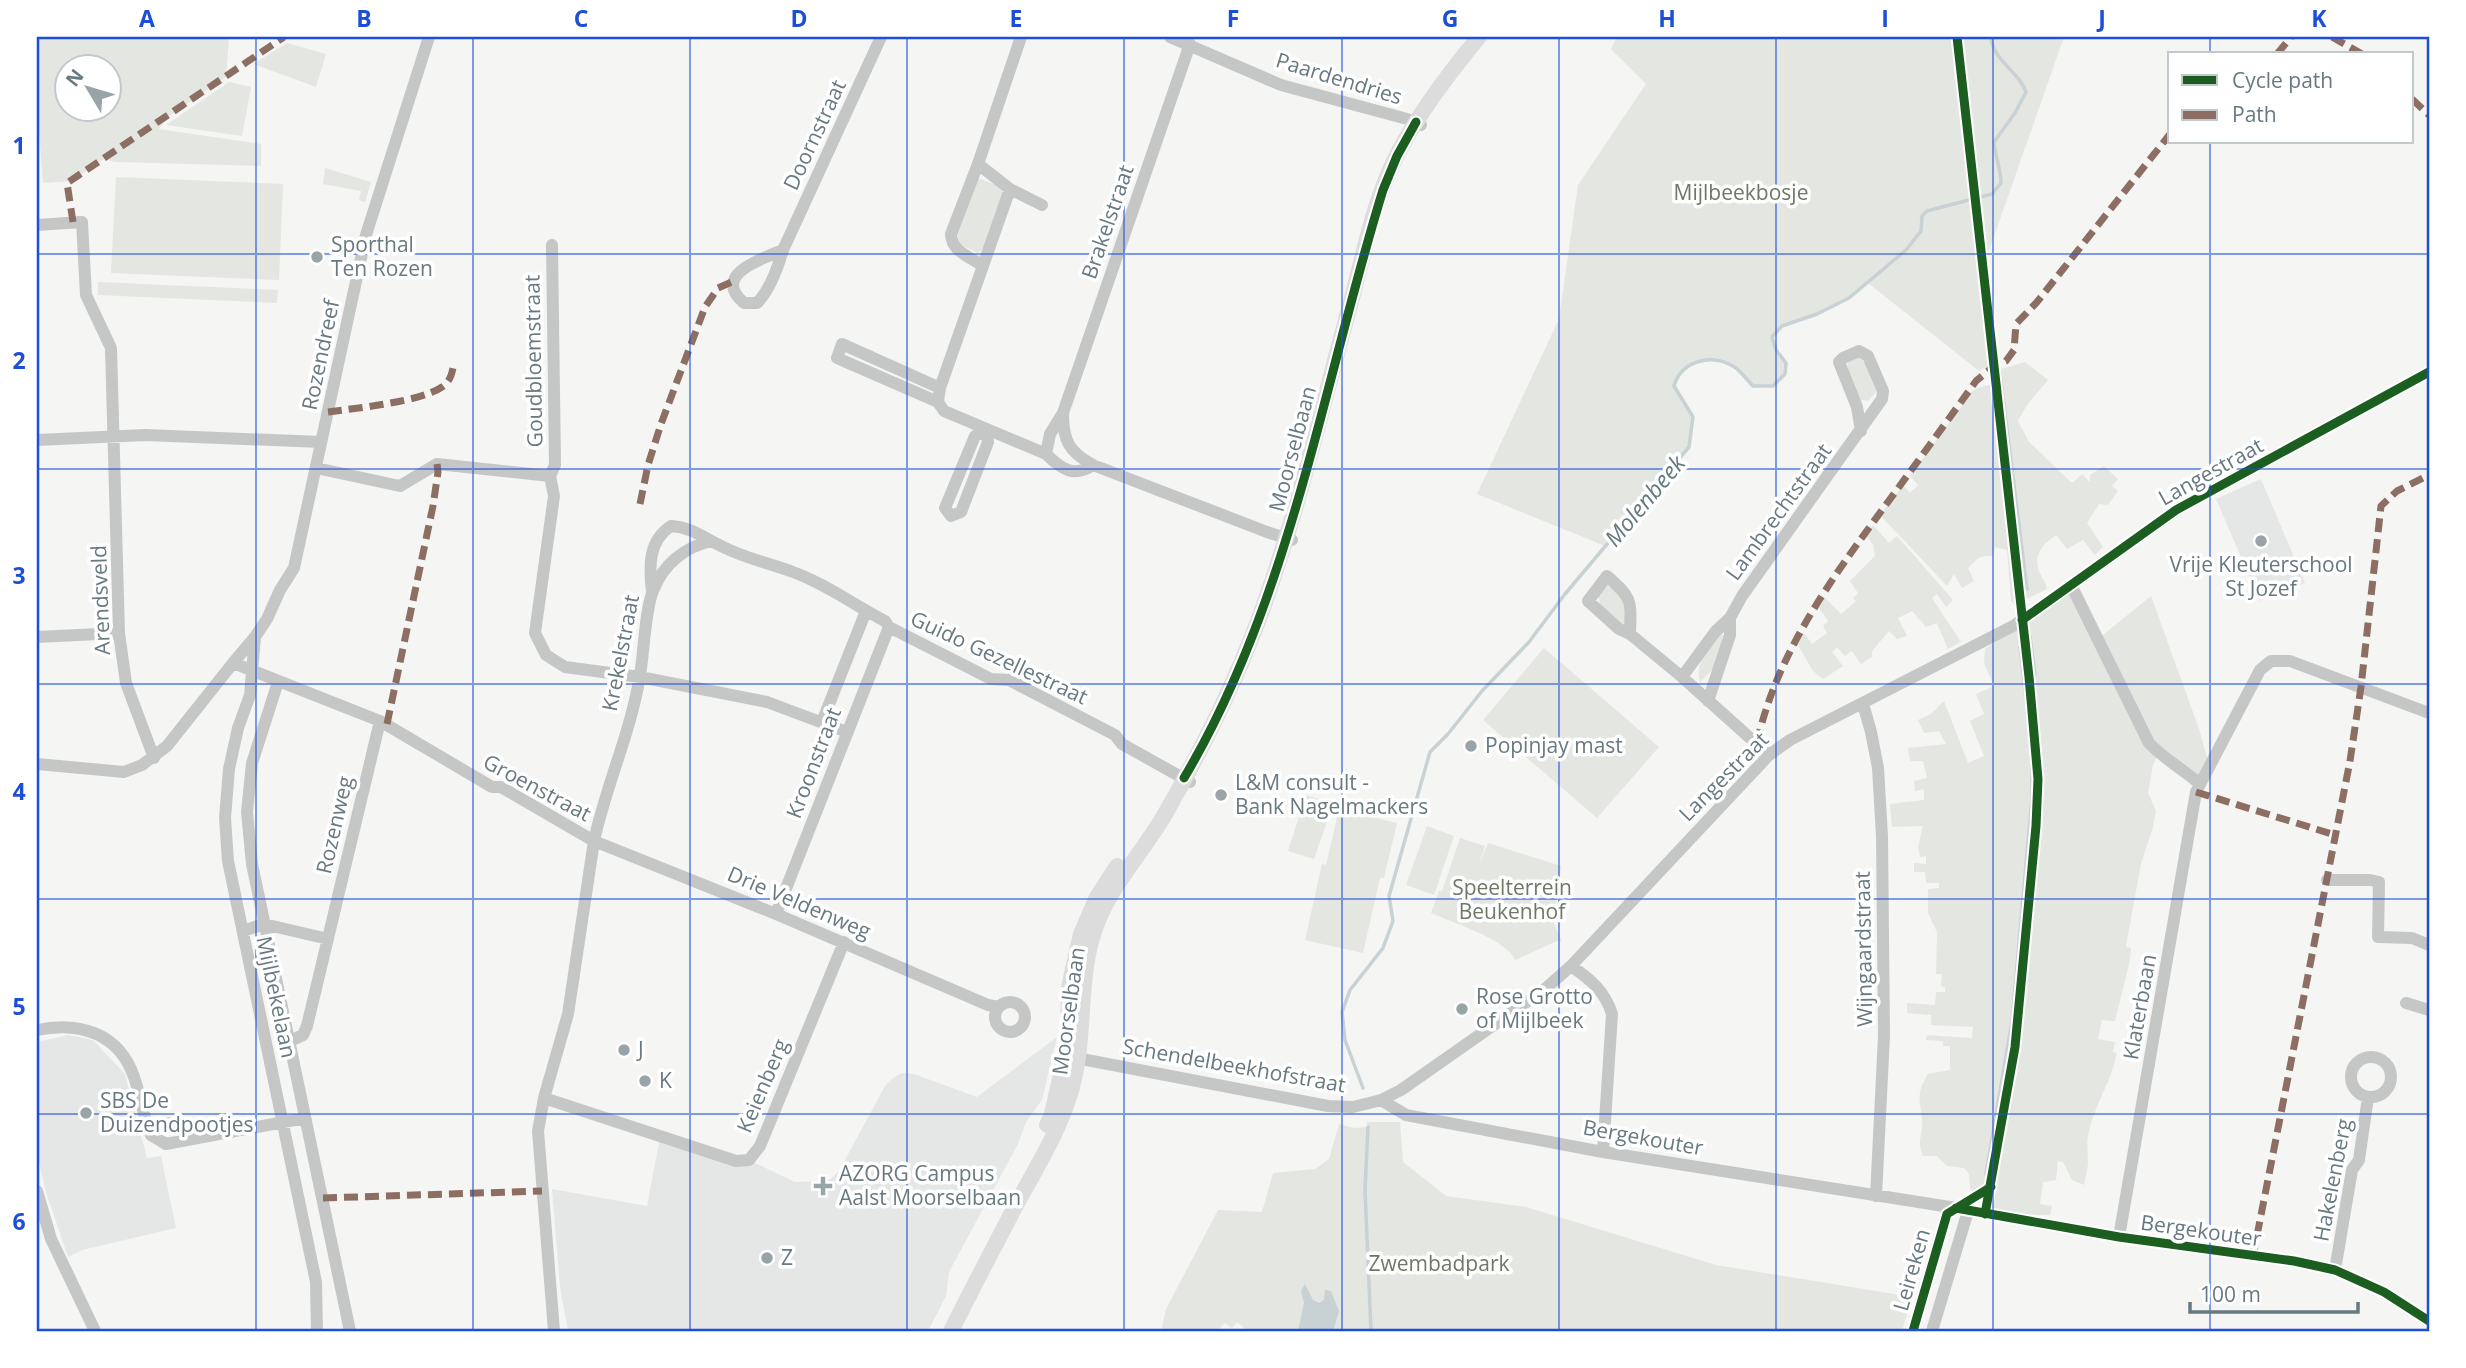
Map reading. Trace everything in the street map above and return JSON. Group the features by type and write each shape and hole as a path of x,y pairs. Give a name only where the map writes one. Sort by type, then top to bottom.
{"main road":[{"name":"Moorselbaan","path":"951,1331 1061,1118 1092,934 1118,883 1163,811 1187,780 1234,682 1290,539 1376,214 1397,156 1459,61 1479,37"},
{"name":"Moorselbaan","path":"940,1331 1052,1114 1072,1057"}],"street":[{"name":"Rozendreef","path":"233,663 267,620 280,590 294,568 366,235 429,37"},
{"name":"Doornstraat","path":"783,250 744,267 733,284 735,296 744,303 757,303 764,296 881,37"},
{"path":"983,266 956,249 951,243 951,234 1021,37"},
{"name":"Paardendries","path":"1170,37 1281,85 1418,124"},
{"name":"Brakelstraat","path":"1046,454 1051,434 1063,413 1191,44"},
{"path":"978,164 1010,188 1042,205"},
{"path":"938,402 940,388 1010,188"},
{"name":"Arendsveld","path":"37,225 82,222 86,295 111,348 119,632 126,683 154,758"},
{"name":"Goudbloemstraat","path":"552,245 555,465 550,476 554,496 535,633 546,655 565,667 640,677 767,702 847,732"},
{"path":"940,388 842,344 837,358 938,402 944,411 1046,454 1058,466 1084,472 1093,465"},
{"name":"Lambrechtstraat","path":"1682,677 1715,632 1730,618 1742,596 1861,431 1882,399 1883,391 1868,356 1859,351 1839,362 1857,407 1861,431"},
{"name":"Langestraat","path":"1381,1100 1401,1090 1545,989 1571,966 1769,755 1790,740 2015,625 2176,510 2429,372"},
{"path":"1063,413 1063,431 1067,443 1081,458 1093,465 1290,539"},
{"path":"986,430 988,442 961,512 951,516 945,508 975,436 986,430"},
{"path":"37,440 145,435 321,442"},
{"name":"Goudbloemstraat","path":"316,468 400,486 437,464 550,476"},
{"name":"Guido Gezellestraat","path":"652,592 650,574 653,548 665,530 671,526 682,527 733,551 792,571 839,594 885,621 889,627 991,679 1009,680 1115,735 1122,744 1187,780"},
{"name":"Krekelstraat","path":"594,841 640,677 652,592 680,554 690,547 711,541"},
{"path":"2071,585 2149,743 2200,784"},
{"name":"Kroonstraat","path":"822,722 866,611"},
{"name":"Lambrechtstraat","path":"1708,701 1730,635 1730,618"},
{"name":"Kroonstraat","path":"776,914 889,627"},
{"path":"37,637 119,632"},
{"path":"1630,634 1769,755"},
{"name":"Rozendreef","path":"254,672 256,637"},
{"name":"Klaterbaan","path":"2119,1237 2196,792 2260,670 2271,661 2290,660 2429,713"},
{"path":"37,764 124,772 154,758 167,746 233,663"},
{"name":"Groenstraat","path":"233,663 380,720 492,787 501,787 594,841 568,1014 544,1098 538,1131 554,1331"},
{"name":"Mijlbekelaan","path":"254,672 229,769 225,818 228,861 316,1282 317,1331"},
{"name":"Mijlbekelaan","path":"278,682 252,763 247,812 252,864 350,1331"},
{"name":"Wijngaardstraat","path":"1863,704 1878,768 1882,836 1884,1036 1876,1196"},
{"name":"Rozenweg","path":"290,1041 303,1035 307,1026 380,720"},
{"name":"Drie Veldenweg","path":"594,841 844,942 994,1008"},
{"path":"2327,880 2379,882 2378,937 2412,938 2429,945"},
{"path":"243,931 264,924 328,939"},
{"name":"Keienberg","path":"544,1098 736,1161 749,1160 760,1146 844,942"},
{"path":"1571,966 1591,979 1607,998 1612,1014 1603,1152"},
{"path":"2406,1003 2429,1010"},
{"path":"37,1030 75,1026 91,1030 117,1048 134,1076 147,1127 158,1141 166,1144 305,1118"},
{"name":"Schendelbeekhofstraat","path":"1072,1057 1328,1106 1353,1107 1381,1100"},
{"name":"Hakelenberg","path":"2335,1270 2352,1170 2359,1160 2368,1097"},
{"name":"Bergekouter","path":"1381,1100 1406,1115 1603,1152 2119,1237 2294,1261 2335,1270 2384,1292 2429,1321"},
{"path":"147,1127 171,1123 207,1136"},
{"path":"37,1191 51,1238 96,1331"},
{"path":"1932,1331 1968,1211"}],"shaded area":[{"name":"Vrije Kleuterschool St Jozef","path":"2261,479 2305,583 2260,601 2216,499"},
{"name":"SBS De Duizendpootjes","path":"68,1035 93,1040 125,1074 147,1158 161,1156 176,1228 82,1250 68,1257 45,1189 37,1152 37,1042"},
{"name":"AZORG Campus Aalst Moorselbaan","path":"1057,1037 1042,1100 1026,1122 1018,1144 949,1272 946,1296 928,1331 568,1331 560,1287 552,1189 647,1206 660,1137 749,1160 795,1182 831,1179 839,1171 885,1086 901,1073 914,1074 977,1097"},
{"path":"1305,1284 1313,1300 1319,1303 1324,1300 1325,1290 1331,1291 1339,1311 1333,1331 1298,1331 1304,1303 1301,1291"}],"green space":[{"path":"37,37 229,37 226,77 165,119 167,120 158,129 261,144 261,166 115,162 104,159 72,181 43,183 37,104"},
{"name":"Mijlbeekbosje","path":"1617,37 2064,37 1986,259 1998,361 1979,371 1868,283 1834,306 1789,324 1772,338 1776,350 1786,363 1785,374 1773,386 1753,386 1736,368 1724,362 1707,360 1690,365 1683,370 1674,386 1693,417 1689,447 1605,546 1477,494 1559,319 1578,185 1646,84 1611,49"},
{"path":"287,43 326,54 316,87 253,64"},
{"path":"229,82 251,87 242,136 166,125"},
{"path":"325,168 371,182 365,202 359,200 361,191 323,184"},
{"path":"116,177 283,184 279,280 111,273"},
{"path":"977,180 999,186 1003,193 984,249 977,253 960,244 957,234"},
{"path":"98,282 278,290 277,303 98,295"},
{"path":"1858,357 1867,364 1878,390 1868,401 1861,400 1849,377 1848,362"},
{"path":"2025,362 2048,380 2027,405 2018,421 2029,442 2072,483 2082,474 2090,482 2090,475 2104,466 2118,479 2112,486 2118,491 2108,505 2099,504 2087,523 2103,547 2095,555 2083,540 2067,549 2056,535 2043,546 2037,561 2047,589 2024,600 2000,425 2016,606 2011,601 2007,550 1995,547 1993,556 1983,556 1976,560 1968,568 1974,581 1962,588 1954,574 1947,586 1880,515 1903,485 1910,493 1918,485 1910,476 1971,393 1977,388 1996,383 1998,370"},
{"path":"1873,525 1889,543 1897,536 1953,600 1946,607 1937,594 1932,598 1961,642 1948,649 1937,623 1926,627 1912,611 1898,618 1907,636 1897,639 1889,631 1872,651 1872,657 1861,664 1852,651 1845,656 1837,647 1832,652 1843,666 1823,679 1813,671 1798,645 1804,633 1812,644 1827,633 1823,626 1828,621 1819,608 1825,598 1841,614 1856,601 1853,598 1858,593 1850,581 1875,556 1873,544 1866,536"},
{"path":"2071,585 2098,639 2151,596 2199,729 2210,768 2200,784 2158,753 2153,765 2148,793 2156,811 2141,864 2127,940 2126,947 2131,948 2130,960 2115,1021 2102,1020 2098,1039 2115,1042 2113,1052 2117,1053 2089,1131 2084,1185 2072,1180 2063,1162 2058,1161 2056,1180 2043,1182 2040,1204 2052,1206 2050,1215 1985,1214 1987,1201 1976,1201 1970,1187 1969,1174 1964,1168 1947,1166 1937,1156 1923,1156 1920,1148 1920,1096 1923,1083 1928,1074 1950,1070 1950,1046 1943,1046 1943,1041 1926,1040 1927,1035 1972,1038 1973,1027 1931,1025 1931,1015 1907,1013 1907,1003 1935,1005 1936,992 1945,992 1945,987 1941,986 1942,974 1936,974 1937,932 1928,913 1928,889 1939,888 1939,883 1926,883 1925,872 1914,872 1914,863 1926,864 1926,856 1920,857 1918,847 1923,826 1892,827 1890,804 1924,800 1924,789 1915,791 1914,781 1927,778 1923,761 1910,761 1908,748 1946,744 1939,731 1924,733 1918,720 1931,714 1944,701 1968,763 1984,756 1970,721 1984,714 1976,694 1994,686 1984,663 1985,649"},
{"path":"1609,586 1622,594 1626,623 1623,627 1600,604 1598,595"},
{"path":"1720,634 1723,635 1715,667 1700,682 1701,662"},
{"path":"1544,648 1659,747 1597,818 1483,720"},
{"path":"1306,795 1333,804 1314,859 1288,851"},
{"path":"1339,809 1397,823 1384,878 1380,878 1363,953 1305,940 1322,864 1326,865"},
{"path":"1427,826 1454,836 1434,895 1406,885"},
{"name":"Speelterrein Beukenhof","path":"1460,838 1485,846 1478,867 1488,843 1561,866 1554,924 1562,941 1515,960 1502,945 1431,913 1439,891 1442,891"},
{"name":"Zwembadpark","path":"1367,1122 1400,1122 1403,1162 1446,1196 1526,1207 1716,1265 1912,1297 1902,1331 1247,1331 1237,1322 1232,1328 1225,1323 1217,1331 1161,1331 1166,1309 1218,1210 1262,1212 1273,1173 1315,1169 1329,1159 1339,1124 1354,1128 1367,1127"}],"waterway":[{"name":"Molenbeek","path":"1363,1088 1345,1040 1342,1012 1350,990 1383,948 1393,921 1389,896 1430,752 1482,691 1529,642 1565,594 1689,447 1693,417 1674,386 1683,370 1698,362 1715,360 1733,366 1753,386 1773,386 1785,374 1786,363 1776,350 1772,337 1782,326 1817,314 1849,298 1906,250 1921,231 1922,216 1927,211 1992,194 2001,183 1994,142 2026,92 1996,53 1991,37"},
{"path":"2000,373 2027,589"},
{"path":"2030,636 2035,675"},
{"path":"1986,1174 2012,1021 2032,798 2032,751 2020,647"},
{"name":"Molenbeek","path":"1368,1127 1365,1190 1371,1331"}],"marked path":[{"path":"73,222 67,183 284,37"},
{"path":"2279,52 2291,37"},
{"path":"2332,37 2358,52"},
{"path":"2414,101 2429,115"},
{"path":"1757,743 1778,679 1792,648 1826,589 1976,381 1994,366 2006,361 2014,350 2016,324 2037,302 2168,137"},
{"path":"640,504 648,465 661,424 705,307 718,288 734,281"},
{"path":"328,412 387,404 432,392 447,382 454,363"},
{"path":"387,724 433,506 437,464"},
{"path":"2253,1256 2350,761 2381,506 2397,491 2429,475"},
{"path":"2196,792 2335,835"},
{"path":"323,1198 542,1191"}],"cycle path":[{"path":"1957,37 2029,677 2038,779 2015,1047 1985,1214"},
{"path":"1184,778 1221,709 1252,638 1278,565 1383,190 1397,156 1416,122"},
{"path":"2022,620 2176,510 2429,372"},
{"name":"Leireken","path":"1913,1331 1947,1214 1991,1187"},
{"path":"1956,1208 2119,1237 2294,1261 2335,1270 2384,1292 2429,1321"}],"place":[{"name":"Sporthal Ten Rozen","path":"317,257"},
{"name":"Vrije Kleuterschool St Jozef","path":"2261,541"},
{"name":"Popinjay mast","path":"1471,746"},
{"name":"L&M consult - Bank Nagelmackers","path":"1221,795"},
{"name":"Rose Grotto of Mijlbeek","path":"1462,1009"},
{"name":"J","path":"624,1050"},
{"name":"K","path":"645,1081"},
{"name":"SBS De Duizendpootjes","path":"86,1113"},
{"name":"AZORG Campus Aalst Moorselbaan","path":"823,1186"},
{"name":"Z","path":"767,1258"}]}
